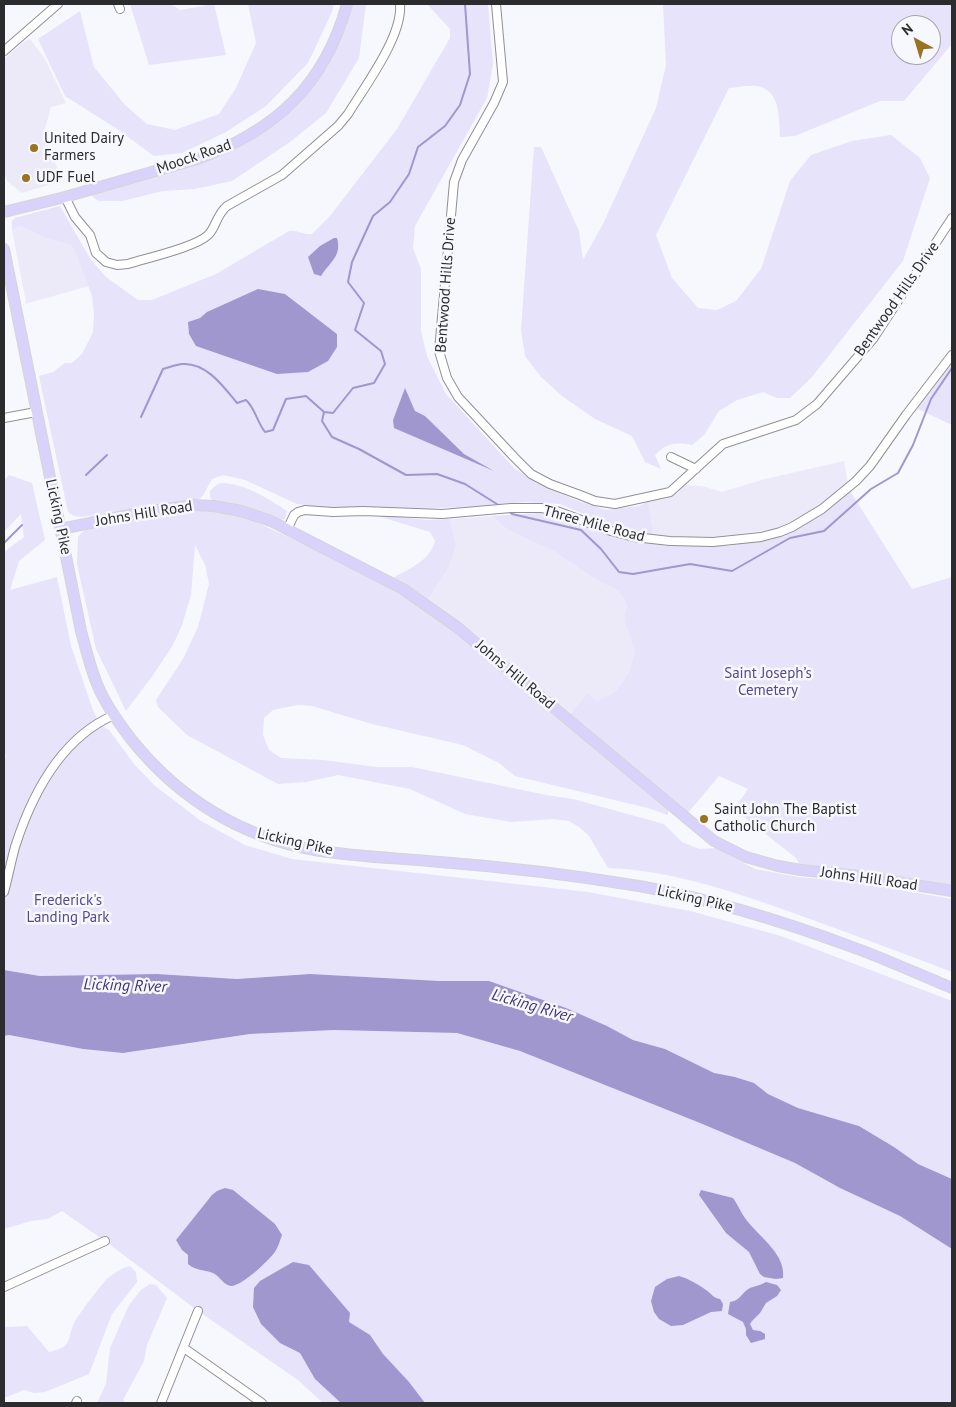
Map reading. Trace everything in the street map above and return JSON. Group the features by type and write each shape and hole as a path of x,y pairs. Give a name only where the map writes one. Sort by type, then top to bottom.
{"main road":[{"name":"Moock Road","path":"4,212 65,197 197,159 236,143 263,127 309,84 326,59 338,32 347,4"},
{"name":"Licking Pike","path":"4,250 83,639 98,685 114,715 154,766 188,796 222,818 259,835 316,850 442,862 640,886 713,902 858,949 952,988"},
{"name":"Johns Hill Road","path":"60,529 144,512 194,506 225,508 271,521 402,589 457,626 714,841 728,849 746,857 778,866 859,876 952,891"}],"street":[{"path":"4,51 58,4"},
{"path":"65,197 75,218 90,235 96,253 106,262 117,265 128,264 199,242 210,234 221,211 226,206 282,175 338,126 348,114 394,36 400,20 400,4"},
{"name":"Bentwood Hills Drive","path":"496,4 503,82 494,103 462,160 454,182 440,351 441,362 447,378 458,397 527,470 550,484 595,501 615,504 670,492 724,444 796,420 817,404 873,339 952,218"},
{"name":"Three Mile Road","path":"287,530 294,515 305,510 442,514 541,508 561,512 611,531 634,537 670,541 713,542 760,537 780,532 799,524 822,509 856,481 874,461 952,355"},
{"path":"4,418 36,412"},
{"path":"671,458 696,469"},
{"path":"4,892 14,850 28,813 52,768 76,738 95,723 114,715"},
{"path":"4,1287 105,1241"},
{"path":"163,1400 198,1312"},
{"path":"184,1348 262,1403"}],"shaded area":[{"path":"30,39 45,59 66,103 51,107 43,136 46,139 60,175 58,182 22,193 7,181 4,172 4,59"},
{"path":"21,226 43,237 70,245 75,251 89,286 25,304 12,230"},
{"path":"844,461 848,484 818,508 776,529 710,538 653,535 649,501 677,494 684,485 702,486 722,492 765,479"},
{"path":"492,516 508,530 555,552 598,581 619,591 627,605 624,620 635,652 628,674 615,692 570,715 481,638 427,601 449,567 456,546 450,519"}],"green space":[{"path":"130,4 171,4 180,10 214,4 226,55 149,65"},
{"path":"248,4 334,4 308,63 266,106 226,132 182,153 154,156 117,129 65,96 38,39 80,11 94,67 125,105 147,124 175,130 219,114 236,88 256,43"},
{"path":"350,4 366,4 359,58 326,113 290,142 232,181 195,189 163,191 122,201 98,201 89,193 225,152 258,135 282,118 307,92 332,56 346,27"},
{"path":"427,4 488,4 493,64 487,98 415,226 413,248 421,269 421,331 427,356 446,394 514,468 536,483 578,501 606,510 639,506 649,501 653,535 621,530 560,504 526,502 412,509 317,507 297,504 245,480 223,475 212,479 202,497 195,501 82,517 74,516 68,512 39,376 53,372 65,363 72,363 82,354 93,332 92,296 75,251 70,245 43,237 21,226 12,230 12,221 15,218 60,206 91,260 106,277 138,300 152,300 216,274 289,231 312,234 330,216 397,129 450,38 450,29","holes":["258,290 285,294 337,334 188,322","405,389 415,411 425,416 464,454 488,468 393,420"]},
{"path":"663,4 952,4 952,44 941,57 941,15 891,15 891,65 934,65 904,101 880,101 795,136 780,137 778,108 776,101 768,90 753,86 729,88 656,235 672,278 698,308 717,310 736,301 761,269 790,181 811,155 852,141 891,135 920,158 930,178 903,261 812,377 790,398 777,398 763,392 737,400 719,411 704,435 692,445 672,444 659,451 655,455 661,469 645,462 632,436 595,419 562,396 541,377 525,356 521,330 534,147 541,147 579,231 583,260 603,224 656,108 666,65"},
{"path":"952,360 952,425 916,408"},
{"name":"Frederick's Landing Park","path":"9,475 32,483 45,540 19,561 10,590 57,577 71,646 94,713 102,726 109,730 134,764 154,785 201,821 245,845 292,859 588,892 690,911 781,936 952,1001 952,1179 918,1164 859,1126 798,1108 768,1094 754,1083 735,1077 714,1074 665,1049 633,1040 566,1008 489,981 440,981 310,974 237,979 157,974 40,976 4,970 4,760 6,756 4,751 4,552 24,537 21,514 4,532 4,480"},
{"path":"221,483 239,486 264,497 287,511 285,519 280,520 243,507 213,501 210,497 210,491"},
{"name":"Saint Joseph’s Cemetery","path":"850,491 912,589 952,577 952,886 852,870 800,865 796,858 734,809 748,789 719,776 687,814 570,715 587,694 597,701 615,692 628,674 635,652 624,620 627,605 619,591 598,581 555,552 508,530 492,516 541,513 622,537 668,546 729,546 766,539 802,526 837,503"},
{"path":"215,511 245,517 312,548 402,594 468,641 668,809 668,815 648,808 515,776 499,763 463,745 372,724 312,706 298,705 273,710 264,718 263,735 269,750 281,758 323,760 377,767 412,767 573,799 664,824 682,842 699,849 716,848 755,869 799,877 855,882 952,899 952,972 788,911 722,889 678,877 608,868 589,836 569,821 553,819 511,822 465,814 410,789 338,775 306,782 278,784 187,735 158,707 156,700 183,659 198,627 209,584 205,565 195,545 191,595 182,625 173,645 126,711 96,649 77,564 78,537 89,528 166,512"},
{"path":"371,514 428,520 450,519 456,546 449,567 427,601 393,578 429,554 435,541 430,532"},
{"path":"334,1030 457,1033 520,1051 795,1163 840,1188 900,1216 952,1249 952,1403 323,1403 298,1380 198,1311 62,1211 48,1219 31,1221 4,1229 4,1036 9,1035 83,1049 123,1053 250,1034"},
{"path":"130,1266 136,1272 137,1282 112,1314 89,1374 45,1392 34,1393 24,1390 4,1398 4,1327 27,1326 49,1352 62,1348 67,1342 76,1319 102,1285 114,1273"},
{"path":"150,1284 156,1285 167,1298 147,1345 144,1361 123,1400 125,1403 97,1403 106,1384 110,1348 129,1305 141,1290"}],"water":[{"path":"337,238 337,254 321,276 314,274 308,257 320,246"},
{"path":"258,289 285,294 337,334 337,347 328,361 308,372 277,374 196,346 189,334 188,322"},
{"path":"405,388 415,411 425,416 464,454 494,471 394,428 393,420"},
{"name":"Licking River","path":"4,970 40,976 157,974 237,979 310,974 440,981 489,981 566,1008 633,1040 665,1049 714,1073 754,1083 768,1094 798,1108 859,1126 918,1164 952,1179 952,1249 900,1216 840,1188 795,1163 520,1051 457,1033 334,1030 250,1034 123,1053 83,1049 9,1035 4,1036"},
{"path":"225,1188 233,1190 275,1224 282,1235 276,1250 256,1271 242,1282 231,1286 213,1273 197,1269 188,1264 188,1255 182,1250 176,1240 212,1195"},
{"path":"701,1190 733,1198 753,1228 777,1254 783,1270 783,1278 764,1277 760,1274 749,1252 726,1233 699,1195"},
{"path":"293,1262 309,1265 350,1313 349,1322 370,1335 383,1354 409,1382 425,1403 341,1403 315,1379 300,1353 280,1343 261,1324 253,1307 254,1288 260,1281"},
{"path":"679,1276 697,1284 714,1297 720,1299 723,1304 722,1311 711,1312 683,1325 671,1326 659,1319 654,1312 651,1301 655,1287 667,1279"},
{"path":"766,1282 777,1285 781,1290 777,1296 766,1303 750,1324 753,1330 765,1334 765,1339 751,1343 746,1335 743,1322 728,1314 730,1302 736,1300 750,1288"}],"waterway":[{"path":"324,412 333,413 353,388 374,383 385,364 381,351 355,330 364,303 348,282 352,262 373,216 390,202 409,174 418,147 445,126 460,105 470,74 465,4"},
{"path":"141,417 163,369 179,364 191,364 213,376 237,403 246,400 252,407 265,432 273,430 286,399 306,396 324,412 322,421 332,437 359,449 406,475 437,474 465,484 500,506"},
{"path":"508,511 512,514 581,530 601,549 619,572 633,574 690,564 732,571 790,538 824,531 871,489 898,473 913,445 931,399 952,368"},
{"path":"86,475 107,455"},
{"path":"4,543 22,525"}],"place":[{"name":"United Dairy Farmers","path":"34,148"},
{"name":"UDF Fuel","path":"26,178"},
{"name":"Saint John The Baptist Catholic Church","path":"704,819"}]}
